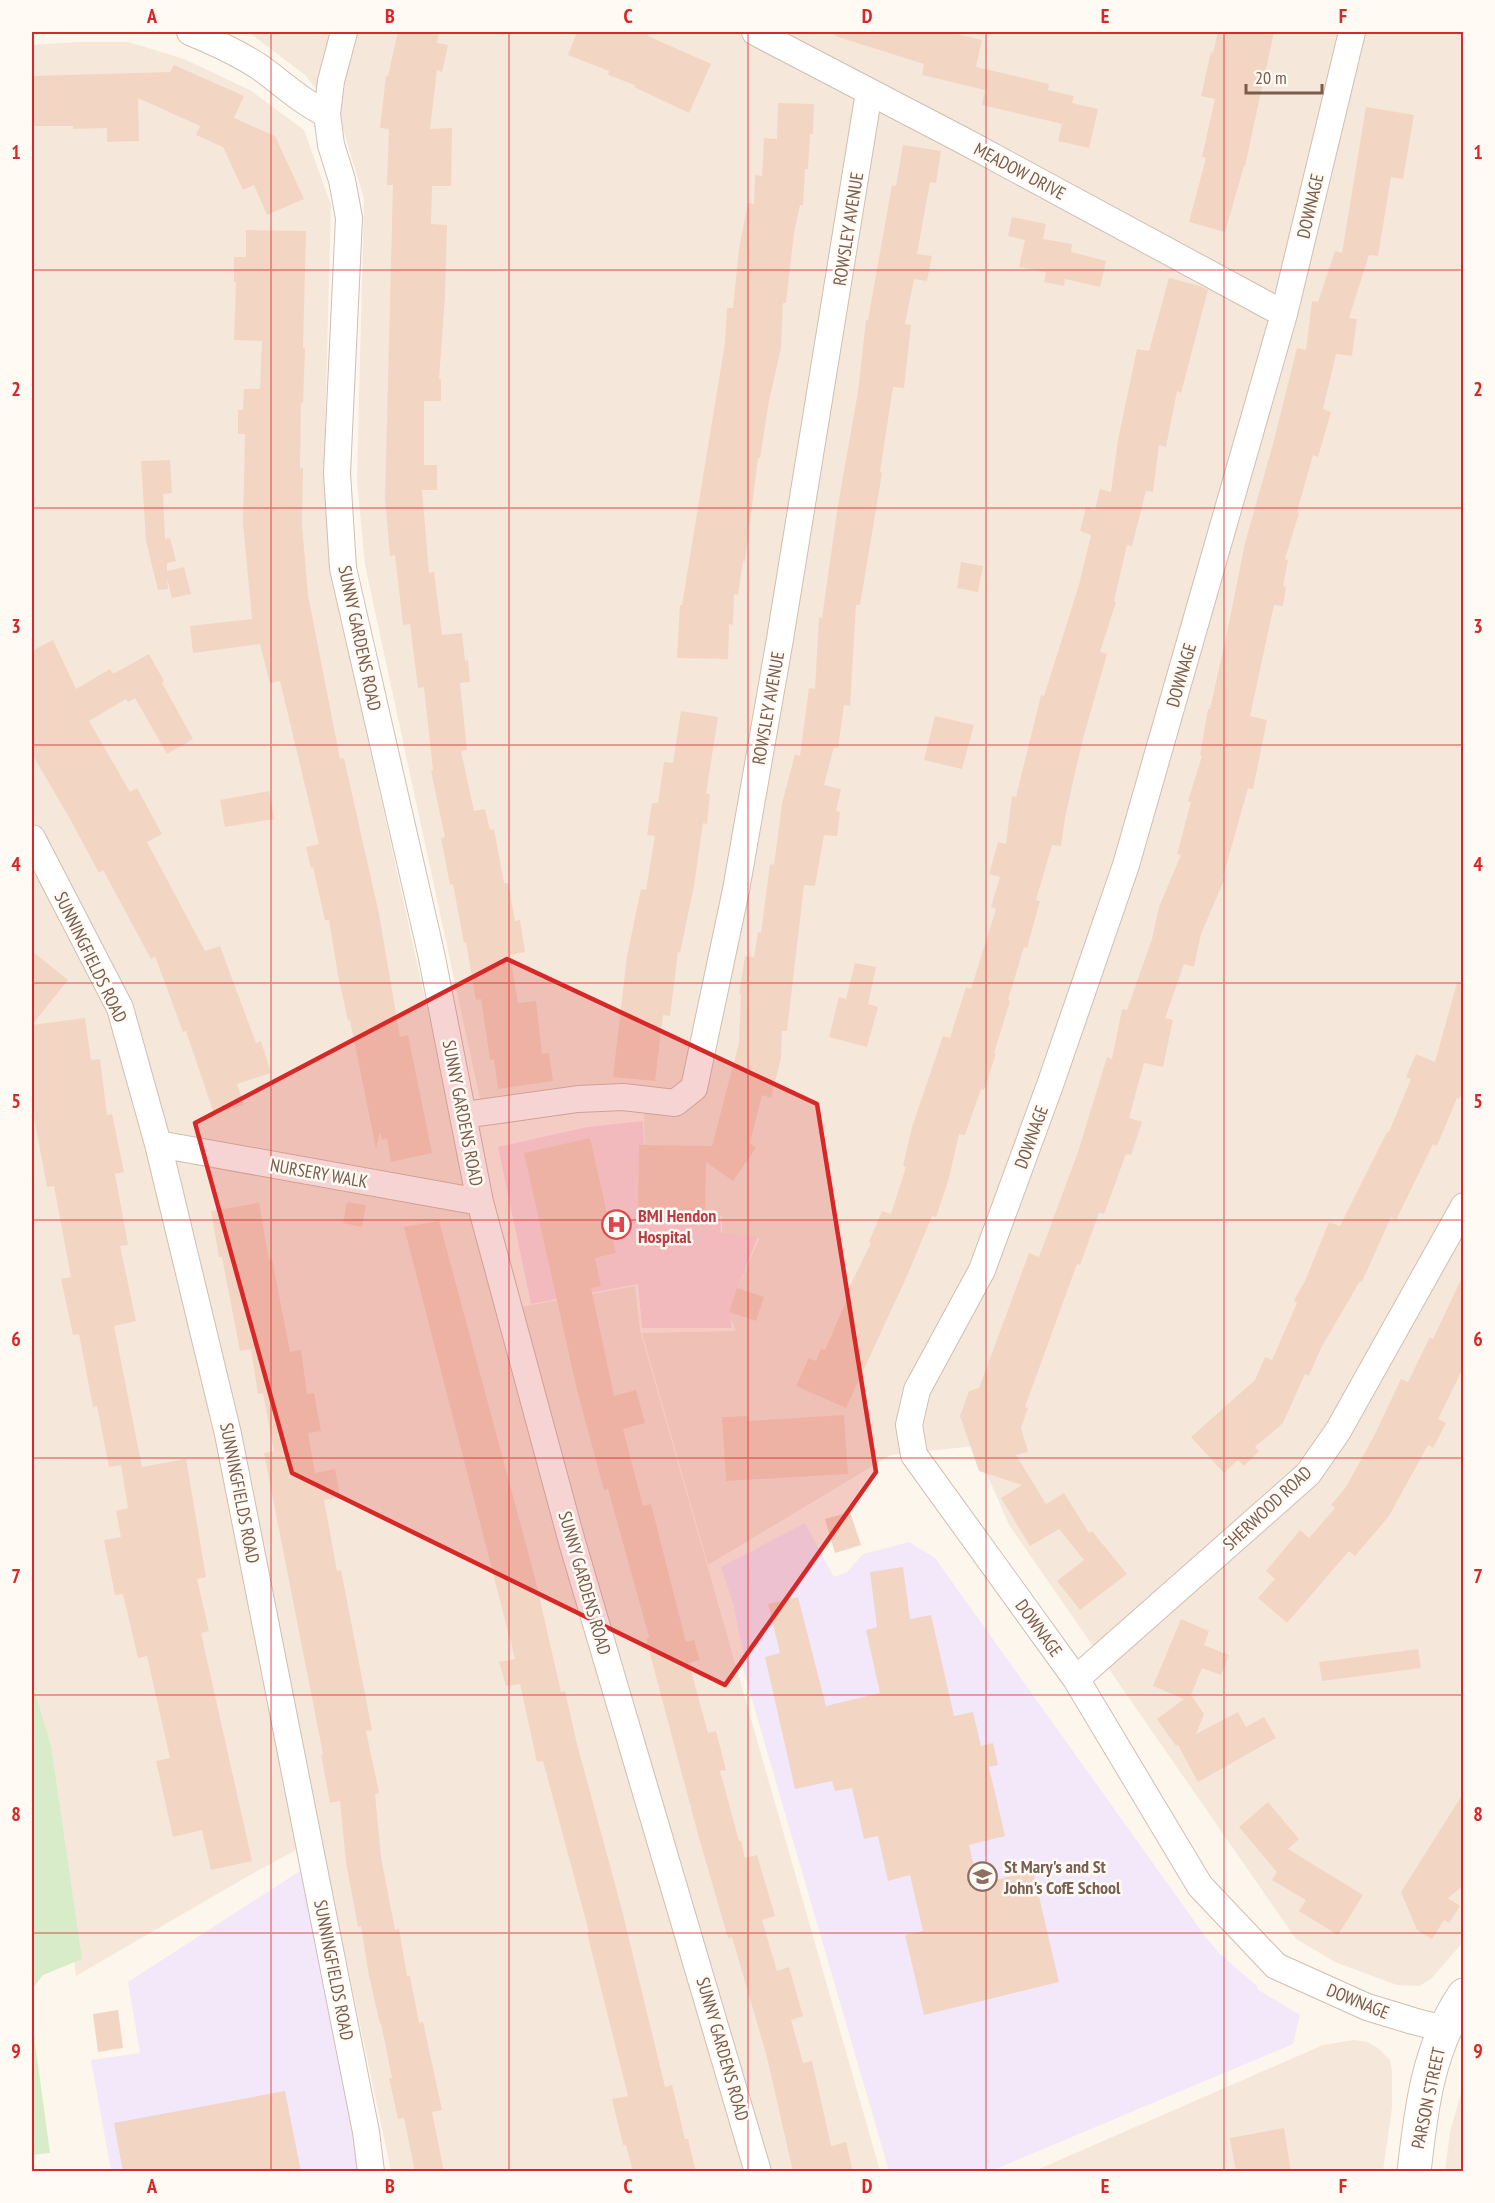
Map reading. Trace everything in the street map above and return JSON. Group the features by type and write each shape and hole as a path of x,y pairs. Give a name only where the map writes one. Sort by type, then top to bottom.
{"main road":[{"name":"PARSON STREET","path":"1414,2172 1420,2118 1431,2064 1444,2029 1464,1995"}],"street":[{"path":"190,32 226,48 259,67 311,106 327,114"},
{"name":"SUNNY GARDENS ROAD","path":"344,32 331,81 327,114 331,145 342,180 349,218 337,473 343,568 431,953 480,1202 572,1542 758,2172"},
{"name":"MEADOW DRIVE","path":"755,32 780,37 869,92 1284,314"},
{"name":"DOWNAGE","path":"1352,32 1284,314 1126,865 1054,1074 982,1270 916,1390 909,1425 914,1455 1076,1679 1200,1886 1276,1966 1367,2007 1444,2029"},
{"name":"ROWSLEY AVENUE","path":"464,1115 578,1099 623,1097 675,1103 694,1088 736,890 780,639 869,92"},
{"name":"SUNNINGFIELDS ROAD","path":"32,838 120,1008 158,1144 228,1434 366,2132 371,2172"},
{"name":"NURSERY WALK","path":"158,1144 480,1202"},
{"name":"SHERWOOD ROAD","path":"1076,1679 1308,1474 1338,1431 1464,1206"}],"highlighted area":[{"path":"507,959 817,1104 876,1472 725,1685 292,1473 195,1123"}],"shaded area":[{"path":"244,32 1463,32 1464,1941 1431,1979 1419,1986 1397,1985 1335,1962 1296,1939 1009,1525 975,1446 891,1455 708,1565 642,1333 736,1331 728,1313 759,1238 722,1234 722,1216 647,1217 643,1087 481,1104 365,565 357,481 364,199 340,119 305,75 251,34"},
{"path":"129,42 184,59 250,90 304,130 331,205 324,472 330,568 452,1121 499,1311 635,1286 640,1330 880,2171 391,2171 320,1837 76,1976 45,1748 32,1704 32,45"},
{"name":"BMI Hendon Hospital","path":"643,1121 647,1217 720,1214 721,1233 758,1236 729,1312 732,1328 642,1328 638,1284 531,1304 498,1147 587,1127"},
{"name":"St Mary's and St John's CofE School","path":"805,1523 834,1577 847,1572 863,1554 909,1542 935,1558 1205,1936 1220,1954 1258,1987 1257,1989 1300,2015 1293,2044 991,2171 889,2171 739,1655 743,1654 734,1607 721,1567"},
{"path":"303,1869 367,2171 111,2171 91,2060 140,2053 128,1982"},
{"path":"1354,2040 1367,2042 1378,2048 1390,2060 1392,2108 1383,2171 1032,2172 1323,2045"},
{"path":"1463,2086 1463,2171 1445,2171 1450,2132"}],"green space":[{"path":"32,1683 51,1746 82,1959 43,1975 32,1989"},
{"path":"32,2021 50,2153 32,2155"}],"building":[{"path":"398,32 439,32 437,43 448,45 442,72 437,70 430,129 452,128 451,186 432,186 431,224 447,225 439,379 441,379 441,401 424,401 424,465 437,465 437,490 422,490 429,573 434,572 442,635 462,633 470,682 460,683 467,750 461,751 474,811 485,809 490,830 494,829 504,883 508,883 515,921 520,920 525,952 510,955 518,1003 536,1001 542,1054 549,1053 553,1081 498,1089 494,1059 490,1060 481,999 476,1000 466,942 464,943 453,884 450,885 441,838 445,837 431,771 433,770 424,687 418,688 410,624 403,625 395,555 390,556 385,498 393,185 387,185 389,129 380,128 386,76 388,76"},
{"path":"577,32 649,32 648,36 711,64 689,113 634,87 635,85 608,75 609,71 568,55"},
{"path":"836,32 949,32 982,40 976,67 1049,84 1048,90 1074,96 1072,103 1098,109 1089,148 1058,141 1062,124 982,105 985,90 922,75 924,64 835,36"},
{"path":"1218,32 1274,32 1245,166 1225,232 1189,222 1206,158 1202,157 1215,99 1201,96"},
{"path":"174,65 244,96 234,118 275,136 304,199 267,215 254,185 243,190 223,147 196,135 200,126 138,98 139,141 107,142 107,128 73,129 73,126 32,126 32,76 170,72"},
{"path":"778,103 814,104 813,134 810,134 808,169 805,169 803,205 800,205 794,233 786,303 783,303 781,348 769,401 760,458 758,458 745,561 743,561 738,595 734,594 733,625 729,624 728,659 677,658 680,605 682,605 725,343 727,308 733,308 739,249 748,203 754,204 755,175 762,176 764,138 777,139"},
{"path":"1366,107 1414,115 1403,179 1391,177 1378,256 1369,255 1349,318 1357,319 1352,356 1336,354 1323,409 1331,412 1318,457 1313,455 1285,559 1288,560 1283,586 1286,587 1283,606 1274,605 1250,716 1267,720 1253,789 1248,788 1223,877 1225,878 1201,934 1194,967 1184,964 1165,1018 1173,1020 1163,1067 1144,1063 1129,1118 1142,1122 1131,1155 1126,1154 1104,1214 1099,1213 1080,1265 1077,1264 1025,1407 1028,1408 1021,1428 1028,1452 1016,1455 1046,1504 1064,1493 1089,1533 1092,1531 1127,1574 1080,1610 1057,1581 1084,1560 1059,1529 1030,1546 1001,1498 1022,1485 979,1471 960,1416 969,1391 979,1388 1029,1253 1039,1257 1078,1152 1107,1057 1112,1059 1122,1009 1127,1010 1152,939 1159,907 1181,855 1177,854 1191,802 1188,801 1202,756 1200,755 1208,709 1210,709 1226,638 1245,543 1297,348 1306,350 1312,301 1318,302 1335,251 1342,253"},
{"path":"903,145 941,151 936,183 930,182 917,254 932,256 927,281 914,279 905,324 911,325 904,388 893,387 880,472 882,473 860,605 856,605 850,706 844,705 838,748 834,747 824,785 841,789 836,811 840,812 837,836 824,835 815,886 804,885 787,1031 782,1031 781,1058 771,1098 762,1095 750,1143 756,1148 733,1181 706,1162 705,1217 638,1217 639,1145 712,1146 739,1043 741,994 739,994 745,956 754,957 758,932 761,933 770,864 774,865 782,804 795,754 800,756 809,688 815,689 819,617 822,618 838,505 858,392 866,320 868,320 892,185 896,186"},
{"path":"1012,217 1046,224 1043,239 1072,244 1071,252 1106,261 1100,287 1065,279 1064,286 1044,282 1046,272 1019,267 1025,240 1008,236"},
{"path":"246,230 306,231 303,348 305,348 300,468 303,468 302,525 308,595 340,759 344,758 379,914 400,1037 408,1035 432,1153 391,1162 387,1139 382,1140 380,1132 376,1149 350,1020 348,1021 338,975 329,920 325,920 306,847 319,844 280,681 270,683 260,644 193,653 190,626 252,619 243,523 245,434 238,434 238,410 243,410 244,389 260,389 262,341 234,340 236,282 234,282 234,257 246,257"},
{"path":"1169,278 1208,290 1181,393 1177,391 1166,447 1159,445 1153,492 1146,491 1132,546 1127,545 1114,601 1116,602 1100,652 1107,654 1082,742 1061,846 1052,845 1036,900 1040,901 1027,948 1024,947 1008,1000 1010,1001 994,1053 996,1053 984,1090 981,1089 965,1135 959,1134 949,1178 936,1217 932,1216 846,1408 796,1386 809,1358 816,1361 821,1349 825,1350 848,1297 845,1296 871,1243 869,1242 882,1211 891,1214 906,1167 903,1166 912,1127 943,1036 950,1038 966,987 971,989 996,909 991,907 1000,877 989,874 998,842 1006,844 1012,796 1016,797 1041,695 1044,696 1079,585 1091,535 1080,531 1086,507 1095,510 1100,489 1111,492 1118,440 1137,349 1149,351"},
{"path":"170,460 172,493 163,494 165,539 170,538 176,561 167,563 167,571 184,567 191,594 172,598 167,578 168,589 158,590 146,541 141,461"},
{"path":"961,562 983,566 978,592 957,588"},
{"path":"53,640 76,689 110,669 113,674 149,654 193,739 167,754 135,698 128,702 126,699 89,721 130,792 137,788 162,834 147,842 205,951 220,946 256,1043 261,1041 271,1073 237,1084 244,1105 214,1114 186,1031 183,1032 155,956 151,959 103,870 99,873 32,754 32,651"},
{"path":"681,711 718,717 706,794 710,794 707,824 703,823 694,886 680,953 678,952 670,1016 663,1015 655,1081 613,1077 627,956 641,889 646,890 655,836 647,835 652,803 658,803 664,762 673,763"},
{"path":"935,716 974,725 962,769 924,760"},
{"path":"269,791 274,819 225,827 220,800"},
{"path":"32,951 68,980 32,1025"},
{"path":"855,963 876,967 868,1004 878,1007 867,1047 829,1037 839,997 846,999"},
{"path":"1457,983 1464,984 1464,1088 1459,1099 1457,1098 1437,1146 1433,1144 1396,1220 1391,1217 1362,1282 1360,1281 1321,1348 1309,1376 1305,1374 1283,1423 1255,1447 1259,1451 1244,1466 1238,1460 1224,1473 1191,1437 1255,1380 1265,1357 1272,1360 1297,1303 1294,1300 1305,1281 1329,1222 1340,1226 1389,1132 1411,1079 1406,1077 1416,1054 1435,1062"},
{"path":"85,1018 91,1060 100,1059 107,1115 112,1114 124,1172 115,1174 128,1245 120,1246 136,1321 114,1326 142,1467 186,1459 206,1577 197,1579 209,1631 201,1633 252,1861 211,1870 202,1830 173,1837 156,1761 170,1758 147,1656 138,1658 123,1594 115,1595 104,1540 121,1537 116,1511 128,1508 121,1465 109,1467 97,1406 93,1407 79,1334 73,1335 61,1279 71,1277 54,1186 47,1187 32,1107 32,1025"},
{"path":"590,1138 616,1253 595,1258 601,1286 591,1288 614,1396 636,1390 645,1423 623,1429 643,1506 651,1504 686,1642 694,1640 700,1660 689,1663 708,1733 716,1731 726,1770 720,1771 739,1841 741,1841 745,1858 757,1855 775,1916 762,1920 777,1971 789,1967 803,2016 791,2020 803,2063 812,2061 831,2146 846,2142 853,2172 793,2172 767,2057 732,1937 728,1938 699,1838 646,1639 649,1637 608,1489 604,1490 577,1390 524,1153"},
{"path":"347,1202 366,1205 362,1227 343,1223"},
{"path":"259,1203 269,1260 272,1259 290,1352 301,1350 307,1394 314,1393 321,1431 308,1433 315,1473 335,1469 340,1497 324,1500 337,1571 341,1570 372,1730 366,1731 379,1793 375,1794 381,1857 395,1930 399,1929 407,1976 410,1976 419,2023 423,2022 442,2110 432,2112 444,2172 415,2172 404,2118 398,2119 381,2023 369,1976 361,1926 358,1927 346,1862 340,1801 330,1803 321,1755 323,1754 264,1453 274,1451 263,1393 258,1394 251,1349 240,1351 222,1257 219,1257 211,1211"},
{"path":"439,1221 535,1578 561,1692 565,1691 665,2087 672,2085 685,2139 688,2139 696,2172 633,2172 626,2145 623,2145 612,2099 628,2096 587,1933 589,1932 543,1761 537,1762 520,1684 506,1686 499,1662 515,1659 404,1227"},
{"path":"1464,1273 1464,1366 1438,1419 1446,1423 1433,1448 1428,1445 1389,1516 1355,1556 1349,1551 1287,1623 1258,1598 1275,1579 1266,1571 1300,1530 1309,1538 1335,1508 1331,1505 1346,1487 1374,1436 1401,1379 1408,1382 1430,1337 1433,1339"},
{"path":"737,1288 764,1297 756,1321 729,1312"},
{"path":"844,1415 848,1474 726,1481 722,1417 747,1416 748,1421"},
{"path":"850,1512 861,1545 835,1553 825,1519"},
{"path":"903,1567 910,1619 931,1615 954,1716 973,1712 981,1746 993,1743 998,1765 989,1767 1005,1836 969,1845 978,1884 1033,1871 1059,1982 924,2015 905,1935 923,1931 910,1875 888,1881 878,1836 864,1839 852,1788 835,1791 832,1781 795,1789 765,1657 780,1653 768,1604 798,1597 826,1706 880,1693 866,1630 877,1627 870,1572"},
{"path":"1181,1619 1209,1631 1204,1645 1229,1655 1221,1675 1202,1668 1191,1695 1204,1714 1196,1734 1238,1712 1246,1727 1264,1717 1276,1738 1198,1782 1178,1745 1176,1746 1157,1719 1184,1699 1153,1686"},
{"path":"1418,1649 1421,1668 1322,1681 1319,1662"},
{"path":"1464,1792 1464,1885 1448,1898 1460,1906 1449,1923 1444,1920 1432,1939 1417,1930 1401,1892"},
{"path":"1268,1802 1299,1839 1288,1849 1363,1895 1338,1935 1299,1911 1306,1900 1272,1880 1277,1872 1239,1827"},
{"path":"118,2010 123,2048 98,2052 93,2014"},
{"path":"285,2091 301,2172 123,2172 114,2123"},
{"path":"1284,2128 1291,2172 1236,2172 1230,2138"}],"place":[{"name":"BMI Hendon Hospital","path":"617,1225"},
{"name":"St Mary's and St John's CofE School","path":"983,1876"}]}
